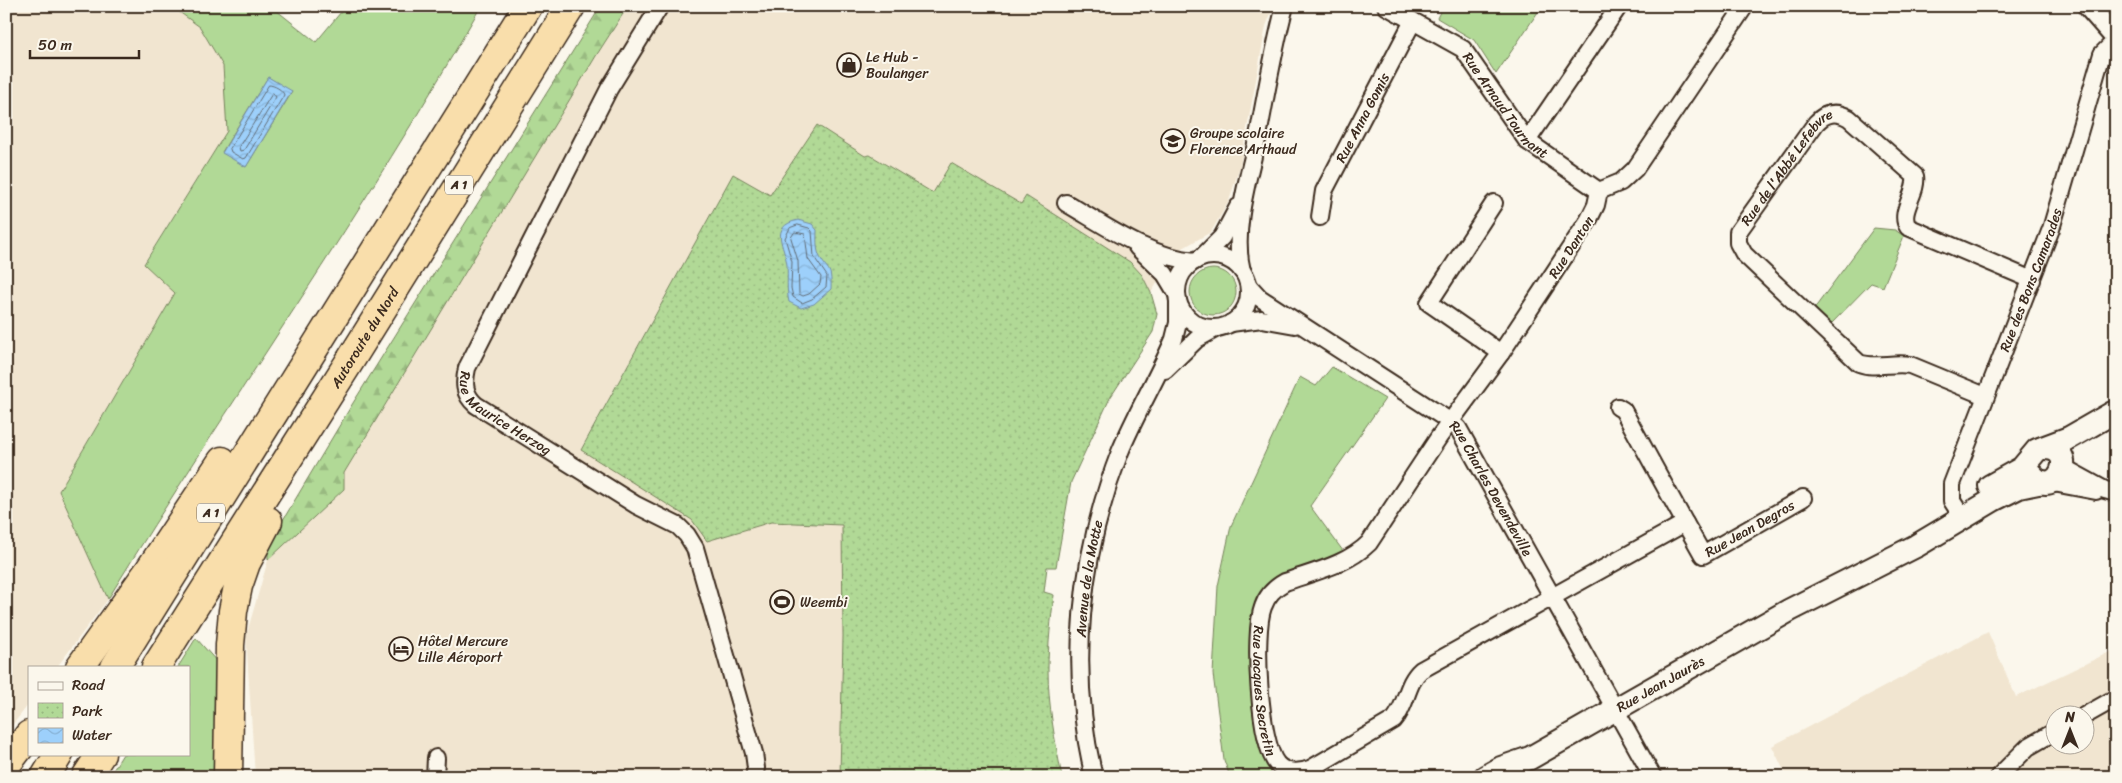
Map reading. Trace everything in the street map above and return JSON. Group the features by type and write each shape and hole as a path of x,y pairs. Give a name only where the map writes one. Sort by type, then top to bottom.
{"highway":[{"name":"A 1","path":"115,666 528,6"},
{"name":"Autoroute du Nord","path":"157,666 348,364 570,6"},
{"path":"81,666 148,572 259,405 272,390 308,359"},
{"path":"228,777 230,638 238,586 258,539 347,388 348,364"},
{"path":"6,765 28,736"},
{"path":"45,777 59,756"},
{"path":"86,777 100,756"}],"main road":[{"name":"Rue Jean Jaurès","path":"1485,777 1501,768 1530,758 1959,512 2015,472 2037,453 2081,432 2116,411"},
{"path":"2054,474 2062,458 2051,448 2037,453 2028,464 2031,474 2036,480 2054,474 2074,450 2116,416"},
{"name":"Rue Jean Jaurès","path":"1959,512 2054,474"},
{"name":"Rue Jean Jaurès","path":"1510,777 1530,758"}],"street":[{"name":"Rue Maurice Herzog","path":"660,6 609,89 467,368 464,385 470,400 476,405 636,505 678,526 687,535 695,548 754,753 756,768 754,777"},
{"path":"1130,241 1165,274 1184,313 1193,322 1205,327 1225,325 1244,310 1249,299 1249,286 1242,271 1239,247 1246,192 1284,6"},
{"name":"Rue Arnaud Tournant","path":"1386,6 1463,48 1527,141 1599,190"},
{"path":"1527,141 1619,6"},
{"path":"1599,190 1621,182 1635,169 1745,6"},
{"path":"2088,6 2116,39"},
{"name":"Rue Anna Gomis","path":"1320,217 1324,191 1413,20"},
{"name":"Rue des Bons Camarades","path":"1959,512 1951,496 1952,484 2032,280 2063,193 2102,54 2116,39"},
{"name":"Rue de l'Abbé Lefebvre","path":"1985,396 1910,365 1900,363 1869,366 1859,363 1744,254 1738,244 1738,232 1816,122 1825,115 1837,112 1849,118 1915,176 1915,186 1905,215 1908,227 2032,280"},
{"name":"Rue Danton","path":"1451,422 1501,353 1588,221 1596,205 1599,190"},
{"path":"1177,298 1181,275 1222,237 1246,192"},
{"path":"1066,203 1130,241 1176,258 1198,259 1221,256 1233,262 1242,271"},
{"path":"1494,203 1429,303 1501,353"},
{"name":"Rue Charles Devendeville","path":"1249,286 1260,298 1304,328 1451,422 1463,436 1653,777"},
{"name":"Avenue de la Motte","path":"1094,777 1087,740 1080,674 1081,626 1085,583 1094,534 1108,484 1128,435 1177,330 1177,298"},
{"name":"Rue Charles Devendeville","path":"1225,325 1262,319 1304,328"},
{"name":"Avenue de la Motte","path":"1150,390 1167,367 1187,347 1202,335 1225,325"},
{"name":"Rue Jean Degros","path":"1618,407 1623,410 1703,555 1803,498"},
{"name":"Rue Jacques Secretin","path":"1451,422 1363,549 1345,561 1285,582 1267,597 1260,618 1260,684 1266,738 1273,758 1283,768 1296,772 1304,771 1388,724 1398,715 1412,681 1422,670 1553,596"},
{"path":"2054,474 2088,491 2111,492"},
{"path":"1553,596 1685,522"},
{"path":"2094,710 2116,698"},
{"path":"1998,777 2028,747 2044,738"},
{"path":"435,777 436,758"}],"shaded area":[{"path":"6,6 171,6 200,27 223,66 227,131 144,263 175,293 59,491 108,599 58,666 28,666 28,705 6,733"},
{"path":"628,6 1274,6 1266,26 1240,166 1229,201 1211,232 1176,252 1151,293 1142,275 1026,196 1021,205 952,164 933,193 870,155 770,195 733,174 581,449 692,520 707,541 771,522 842,525 843,636 840,777 255,777 246,636 268,560 344,489 344,473"},
{"path":"1988,632 2016,697 2116,649 2116,777 1787,777 1772,746"}],"green space":[{"path":"171,6 271,6 316,42 346,6 481,6 437,82 345,231 108,599 59,491 175,293 144,264 227,131 223,66 200,27","holes":["268,77 292,92 246,167 222,152"]},
{"path":"601,6 628,6 344,473 344,489 268,560 268,545 353,403"},
{"path":"1443,6 1542,6 1496,74 1474,40 1437,18"},
{"path":"817,125 865,156 870,155 933,193 951,163 1021,204 1026,196 1130,262 1142,275 1151,293 1157,314 1153,332 1110,398 1071,482 1056,567 1047,567 1044,592 1054,595 1048,669 1049,696 1062,777 840,777 843,636 842,525 771,522 707,541 692,520 581,450 733,174 770,195"},
{"path":"1874,228 1895,230 1904,236 1883,287 1871,283 1831,324 1814,309"},
{"path":"1213,269 1226,273 1232,279 1236,292 1232,305 1226,311 1213,315 1200,311 1194,305 1190,292 1194,279 1200,273"},
{"path":"1332,367 1385,399 1310,506 1346,555 1261,597 1272,766 1269,777 1230,777 1224,760 1213,674 1218,586 1231,526 1300,377 1316,386"},
{"path":"196,638 218,663 217,777 109,777 122,756 190,756 190,666 179,666"}],"water":[{"path":"268,77 292,91 246,167 222,153"},
{"path":"798,220 812,224 817,230 818,252 830,272 831,281 831,289 814,304 801,308 789,302 787,265 780,238 783,227"}],"place":[{"name":"Le Hub - Boulanger","path":"849,65"},
{"name":"Groupe scolaire Florence Arthaud","path":"1173,141"},
{"name":"Weembi","path":"782,602"},
{"name":"Hôtel Mercure Lille Aéroport","path":"401,649"}]}
